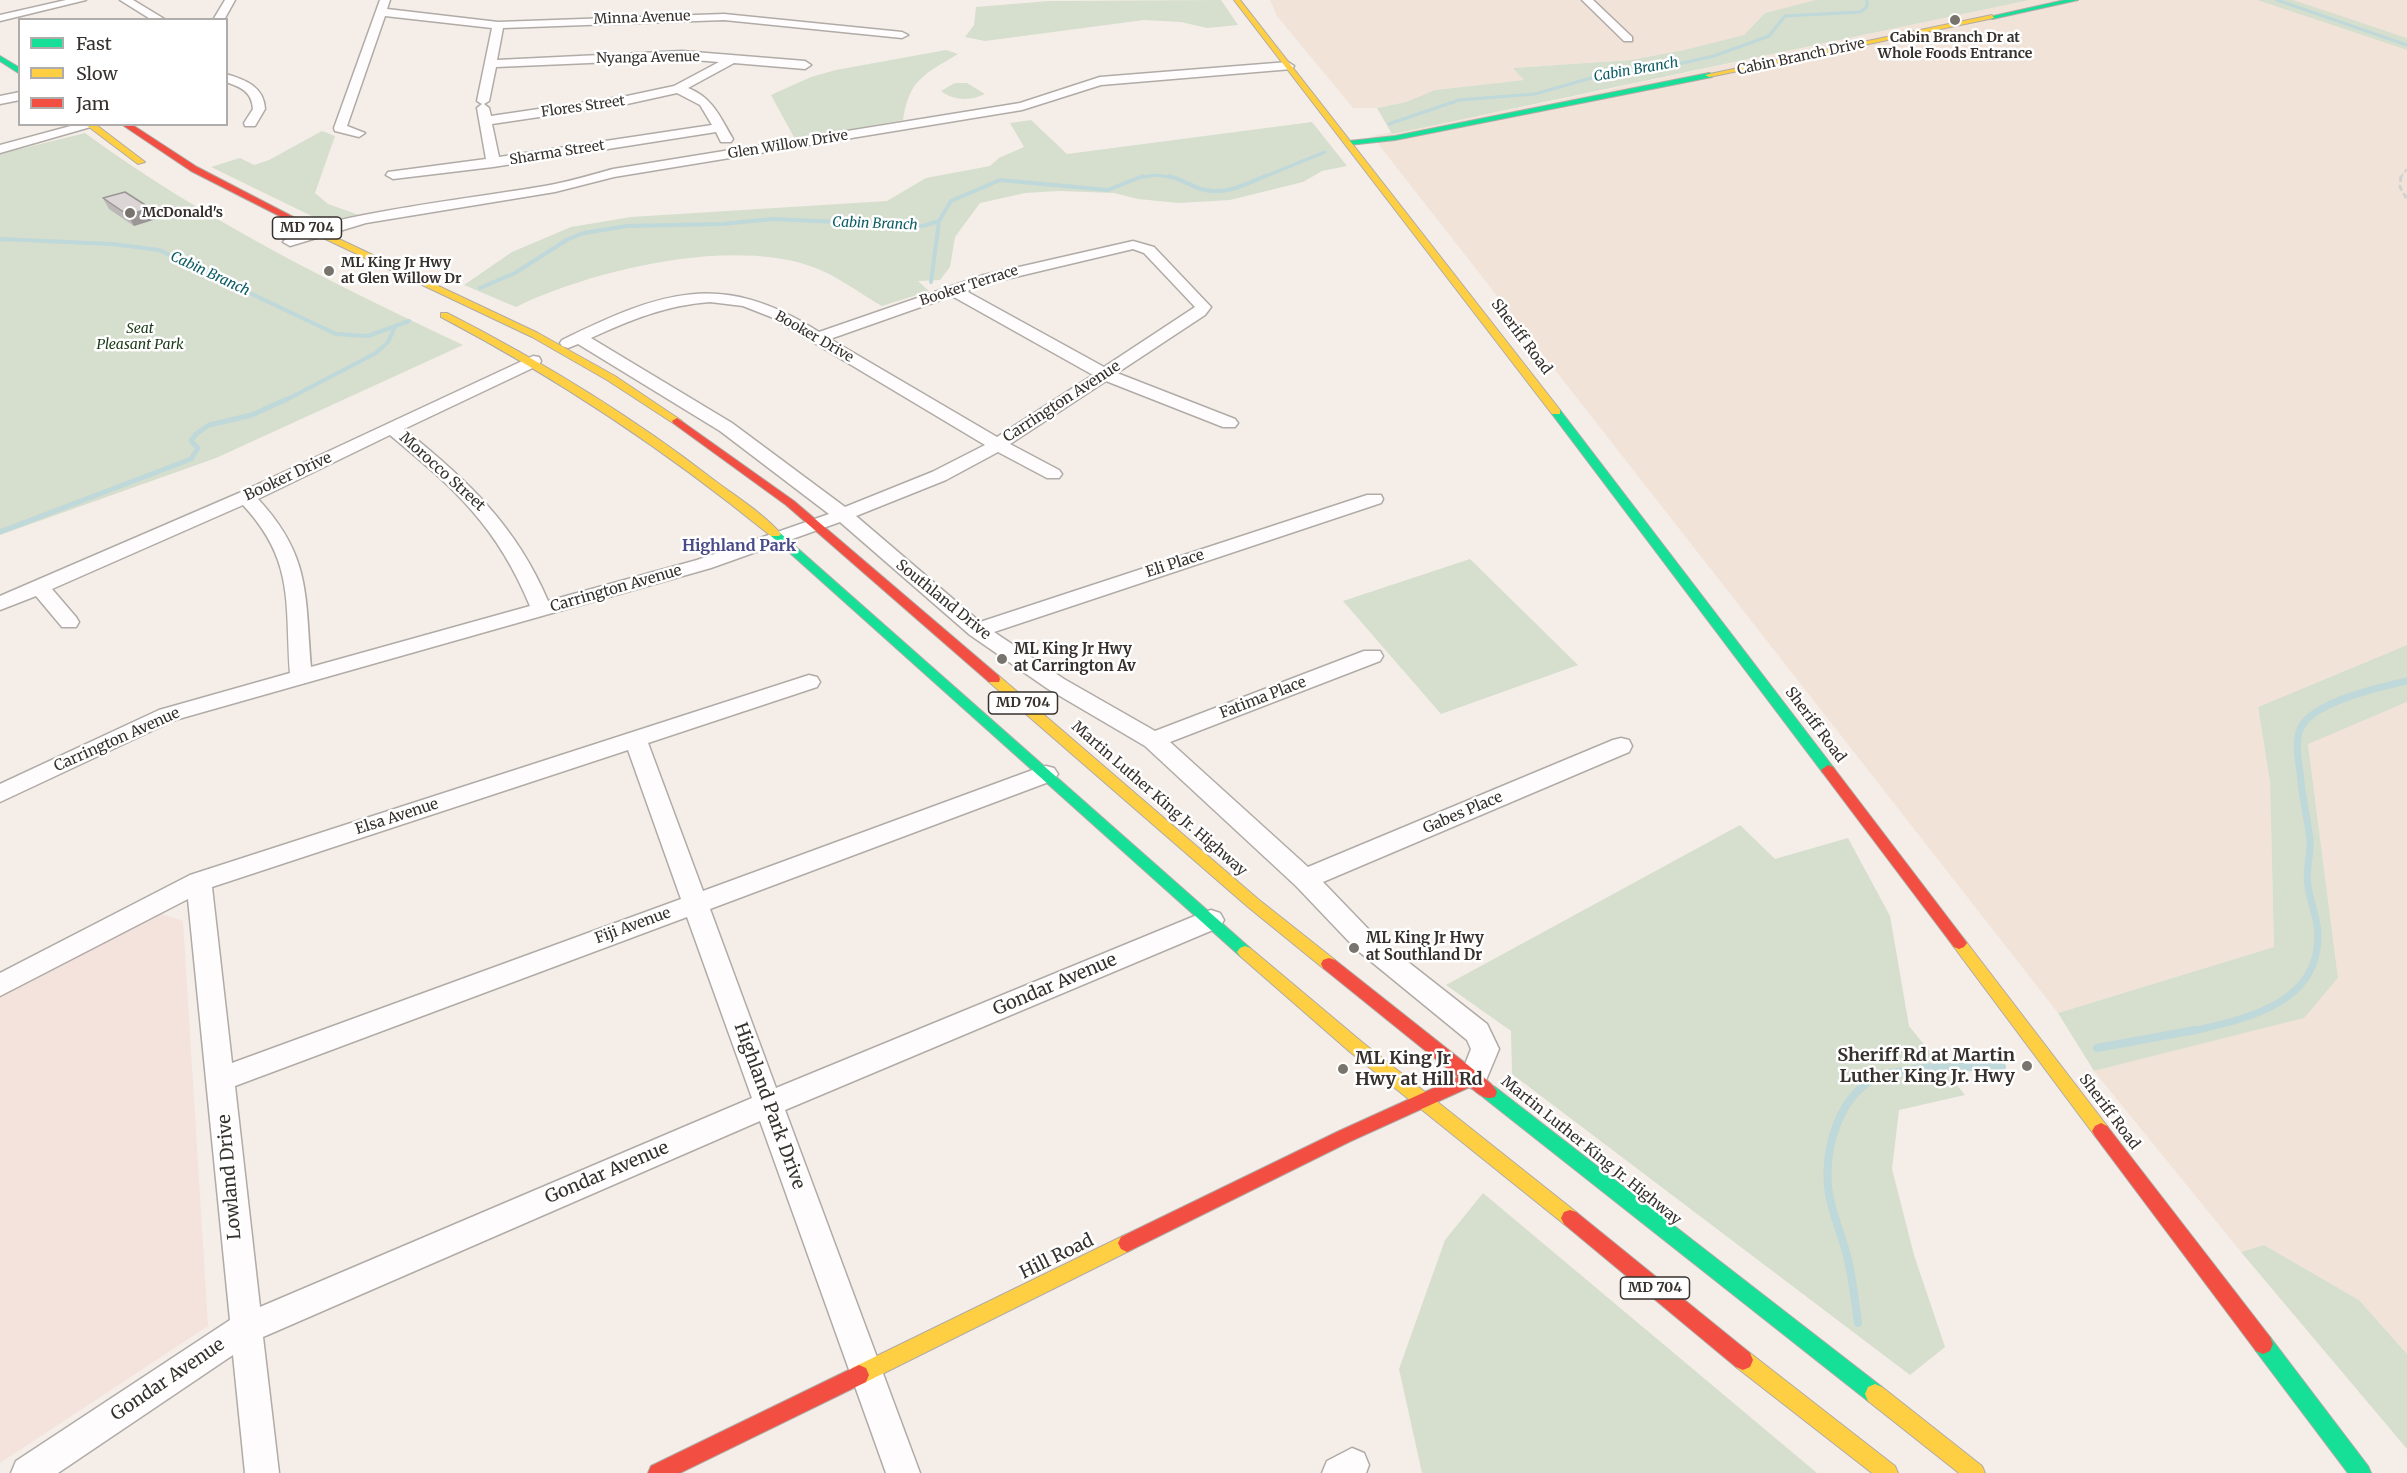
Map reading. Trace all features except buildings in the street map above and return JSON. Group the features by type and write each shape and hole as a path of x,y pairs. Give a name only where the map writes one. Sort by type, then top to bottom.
{"main road":[{"name":"Sheriff Road","path":"1237,0 1493,328 2361,1473"},
{"name":"Cabin Branch Drive","path":"1349,143 1395,138 1526,113 2075,0"},
{"path":"0,58 18,71"},
{"name":"Cabin Branch Drive","path":"1425,148 1464,132 1526,113"},
{"path":"93,126 151,168"},
{"name":"Martin Luther King Jr. Highway","path":"128,126 172,157 315,232 497,315 559,347 711,443 816,526 1253,903 1474,1077 1528,1123 1975,1473"},
{"path":"1368,168 1384,162"},
{"name":"MD 704","path":"273,234 308,250"},
{"name":"MD 704","path":"559,347 532,346 462,312 433,306 533,361 651,436 708,478 1337,1031 1776,1386 1888,1473"},
{"path":"533,361 556,357 627,399 654,406"},
{"name":"Hill Road","path":"658,1473 1474,1077"}],"street":[{"path":"0,18 81,0"},
{"path":"125,0 157,18"},
{"path":"219,18 230,0"},
{"path":"1587,0 1628,39"},
{"path":"359,133 340,128 383,6"},
{"name":"Minna Avenue","path":"383,6 498,25 716,17 902,35"},
{"path":"493,163 483,102 498,25"},
{"name":"Nyanga Avenue","path":"491,64 682,55 805,65"},
{"name":"Flores Street","path":"486,121 627,100 678,89 732,59"},
{"name":"Glen Willow Drive","path":"290,242 315,232 366,219 555,188 613,173 1022,106 1100,81 1288,66"},
{"path":"228,79 251,87 258,95 260,109 250,123"},
{"path":"678,89 705,101 716,116 719,128 732,154"},
{"path":"0,100 18,96"},
{"path":"0,149 88,126"},
{"name":"Sharma Street","path":"393,175 493,163 719,128"},
{"name":"Booker Terrace","path":"817,338 1008,272 1125,246 1139,245 1149,250 1202,303 1203,307 1199,312"},
{"path":"952,290 1104,374 1228,423"},
{"name":"Booker Drive","path":"559,347 646,307 706,297 757,304 996,446 1053,474"},
{"name":"Carrington Avenue","path":"0,794 167,715 704,564 816,526 939,476 996,446 1199,312"},
{"name":"Southland Drive","path":"579,338 726,427 843,515 977,630 1056,684 1154,740 1305,879 1366,943 1477,1032 1485,1049 1474,1077"},
{"name":"Booker Drive","path":"0,604 246,497 533,361"},
{"name":"Morocco Street","path":"393,429 459,483 500,526 520,558 542,610"},
{"path":"246,497 276,533 289,561 297,600 302,676"},
{"name":"Eli Place","path":"977,630 1374,499"},
{"path":"39,587 69,622"},
{"name":"Fatima Place","path":"1154,740 1372,656"},
{"name":"Elsa Avenue","path":"0,985 199,882 809,682"},
{"name":"Highland Park Drive","path":"635,739 903,1473"},
{"name":"Gabes Place","path":"1305,879 1621,746"},
{"name":"Fiji Avenue","path":"221,1079 1046,774"},
{"name":"Lowland Drive","path":"199,882 221,1079 244,1329 262,1473"},
{"name":"Gondar Avenue","path":"28,1473 244,1329 768,1104 1211,920"}],"shaded area":[{"path":"1270,0 1815,0 1765,13 1744,35 1684,50 1631,60 1514,68 1525,80 1435,90 1406,102 1377,108 1353,108 1277,16"},
{"path":"2030,0 2257,0 2407,50 2407,645 2258,707 2270,782 2274,947 2058,1013 1372,136 1534,105"},
{"path":"2293,0 2407,0 2407,38 2333,14"},
{"path":"2407,702 2407,1354 2359,1300 2264,1245 2241,1252 2094,1071 2303,1018 2338,978 2308,743"},
{"path":"158,913 183,921 208,1326 0,1463 0,995"}],"green space":[{"path":"1221,0 1238,25 1207,28 1181,22 1144,20 985,41 965,37 974,25 976,7 1049,1"},
{"path":"1815,0 2030,0 1392,134 1377,108 1406,102 1435,90 1524,80 1513,68 1631,60 1684,50 1744,35 1765,13"},
{"path":"2257,0 2293,0 2407,38 2407,50"},
{"path":"946,50 958,54 936,67 914,86 909,95 903,120 795,139 771,95 811,77 836,70"},
{"path":"955,83 967,83 985,94 963,99 951,97 941,91"},
{"path":"1031,120 1067,154 1312,122 1347,166 1322,171 1303,182 1230,200 1179,203 1138,199 1114,193 1059,191 1025,193 980,203 955,237 950,267 940,280 918,281 929,291 882,306 819,269 777,258 740,255 661,262 621,270 547,293 516,307 464,285 512,252 571,227 631,217 887,201 926,178 990,166 999,158 1024,147 1010,123"},
{"path":"322,131 335,136 315,193 328,204 359,215 326,223 211,167 240,158 254,165 269,160"},
{"name":"Seat Pleasant Park","path":"85,133 175,193 269,248 463,345 216,458 0,535 0,154"},
{"path":"1470,559 1578,665 1441,714 1343,601"},
{"path":"2407,645 2407,702 2308,744 2338,978 2304,1018 2094,1071 2058,1013 2274,947 2270,782 2258,707"},
{"path":"1740,825 1775,859 1848,838 1890,916 1909,1026 1965,1095 1899,1110 1892,1169 1914,1255 1945,1347 1910,1375 1512,1074 1511,1031 1446,985"},
{"path":"1483,1193 1817,1473 1422,1473 1399,1369 1445,1240"},
{"path":"2264,1245 2359,1300 2407,1354 2407,1449 2241,1252"}],"waterway":[{"name":"Cabin Branch","path":"1389,124 1459,100 1535,94 1591,78 1647,71 1714,56 1769,36 1785,16 1860,12 1867,7 1867,0"},
{"path":"2277,0 2407,45"},
{"name":"Cabin Branch","path":"1261,178 1325,152"},
{"name":"Cabin Branch","path":"1138,178 1157,175 1174,178"},
{"name":"Cabin Branch","path":"1138,178 1143,176"},
{"name":"Cabin Branch","path":"1169,176 1174,178"},
{"name":"Cabin Branch","path":"1174,178 1201,189 1218,191 1234,188 1265,176"},
{"name":"Cabin Branch","path":"939,221 951,201 1000,180 1108,190 1138,178"},
{"name":"Cabin Branch","path":"480,288 515,273 568,239 584,233 627,226 722,224 773,219 923,226 939,221"},
{"path":"931,282 939,221"},
{"name":"Cabin Branch","path":"0,239 112,244 159,250 336,334 368,336 409,321"},
{"path":"284,401 376,353 388,342 395,327"},
{"path":"0,532 191,459 198,448 191,441 196,434 209,425 252,415 287,399"},
{"path":"2189,1032 2232,1021 2274,1005 2292,993 2306,978 2315,959 2318,935 2307,880 2310,840 2298,752 2300,730 2303,724 2322,708 2366,691 2407,681"},
{"path":"2097,1048 2195,1030"},
{"path":"1858,1323 1850,1268 1829,1194 1828,1160 1831,1142 1845,1108 1868,1082 1884,1075 1927,1068 2002,1067"}],"railway":[{"path":"2401,177 2407,169"},
{"path":"2401,177 2400,187 2407,199"}],"traffic: fast":[{"path":"1992,17 2075,0"},
{"path":"0,58 18,71"},
{"path":"1349,143 1395,138 1709,75"},
{"path":"1556,412 1828,770"},
{"path":"775,534 1245,952"},
{"path":"1489,1092 1875,1394"},
{"path":"2263,1344 2361,1473"}],"traffic: slow":[{"path":"1237,0 1556,412"},
{"path":"1709,75 1992,17"},
{"path":"92,126 141,162"},
{"path":"322,234 535,335 611,378 677,421"},
{"path":"444,315 489,338 616,415 696,472 775,534"},
{"path":"994,679 1253,903 1329,964"},
{"path":"1959,943 2101,1131"},
{"path":"1245,952 1356,1047 1570,1218"},
{"path":"859,1375 1127,1243"},
{"path":"1743,1360 1888,1473"},
{"path":"1875,1394 1975,1473"}],"traffic: jam":[{"path":"128,126 194,169 322,234"},
{"path":"677,421 790,503 994,679"},
{"path":"1828,770 1959,943"},
{"path":"1329,964 1489,1092"},
{"path":"1127,1243 1345,1136 1474,1077"},
{"path":"2101,1131 2263,1344"},
{"path":"1570,1218 1743,1360"},
{"path":"658,1473 859,1375"}],"place":[{"name":"Cabin Branch Dr at Whole Foods Entrance","path":"1955,20"},
{"name":"McDonald's","path":"130,213"},
{"name":"ML King Jr Hwy at Glen Willow Dr","path":"329,271"},
{"name":"ML King Jr Hwy at Carrington Av","path":"1002,659"},
{"name":"ML King Jr Hwy at Southland Dr","path":"1354,948"},
{"name":"Sheriff Rd at Martin Luther King Jr. Hwy","path":"2027,1066"},
{"name":"ML King Jr Hwy at Hill Rd","path":"1343,1069"}],"district":[{"name":"Highland Park","path":"739,546"}]}
